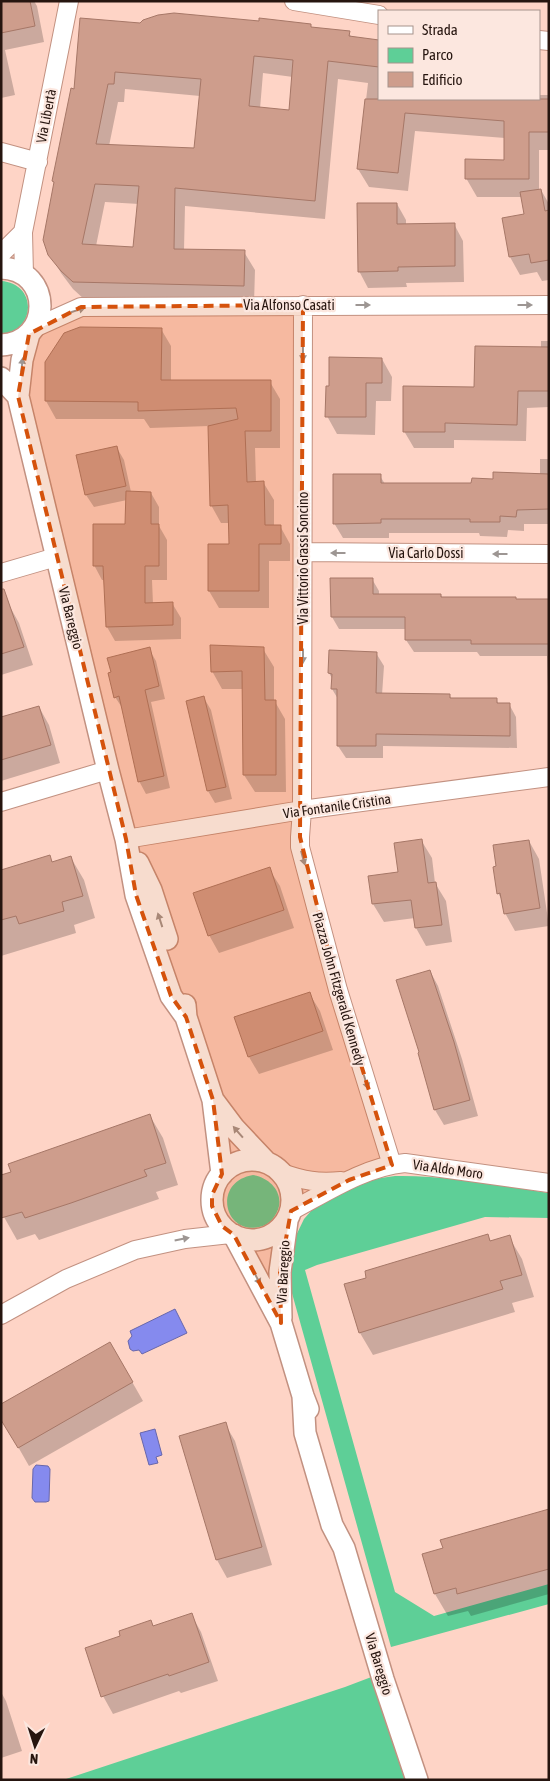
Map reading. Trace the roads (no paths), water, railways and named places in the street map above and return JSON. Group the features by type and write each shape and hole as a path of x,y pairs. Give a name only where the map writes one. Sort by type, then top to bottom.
{"street":[{"name":"Via Libertà","path":"24,275 23,232 69,1"},
{"path":"294,1 378,15"},
{"path":"1,152 38,162"},
{"path":"1,254 23,232"},
{"path":"1,268 13,270 24,275"},
{"name":"Via Bareggio","path":"24,275 34,284 40,303 39,316 31,331 22,360 18,396 126,839 136,895 171,996 186,1017 213,1100 222,1174 212,1195 212,1206 218,1222 232,1235 281,1323 302,1396 316,1427 342,1521 344,1548 383,1679 417,1780"},
{"name":"Via Vittorio Grassi Soncino","path":"302,810 303,305"},
{"name":"Via Alfonso Casati","path":"31,331 82,307 549,305"},
{"path":"1,344 18,341 31,331"},
{"path":"1,378 18,396"},
{"name":"Via Carlo Dossi","path":"303,552 549,554"},
{"path":"1,573 56,557"},
{"path":"1,802 108,770"},
{"name":"Via Fontanile Cristina","path":"126,839 302,810 549,777"},
{"name":"Piazza John Fitzgerald Kennedy","path":"302,810 300,847 338,990 392,1164"},
{"name":"Via Bareggio","path":"213,1100 234,1128 274,1168 292,1191 293,1201 280,1272 281,1323"},
{"path":"222,1174 242,1161 258,1160 301,1180 322,1183 349,1180"},
{"name":"Via Aldo Moro","path":"349,1180 392,1164 406,1163 549,1183"},
{"path":"289,1216 349,1180"},
{"name":"Via Bareggio","path":"232,1235 251,1240 271,1236 280,1229 289,1216"},
{"path":"1,1315 66,1279 135,1250 185,1239 232,1235"}],"water":[{"path":"175,1309 187,1333 142,1354 139,1350 133,1351 130,1349 128,1341 132,1336 130,1331"},
{"path":"155,1429 162,1455 156,1457 158,1463 149,1465 140,1433"},
{"path":"36,1465 48,1466 50,1469 49,1501 46,1502 35,1502 32,1498 33,1469"}]}
